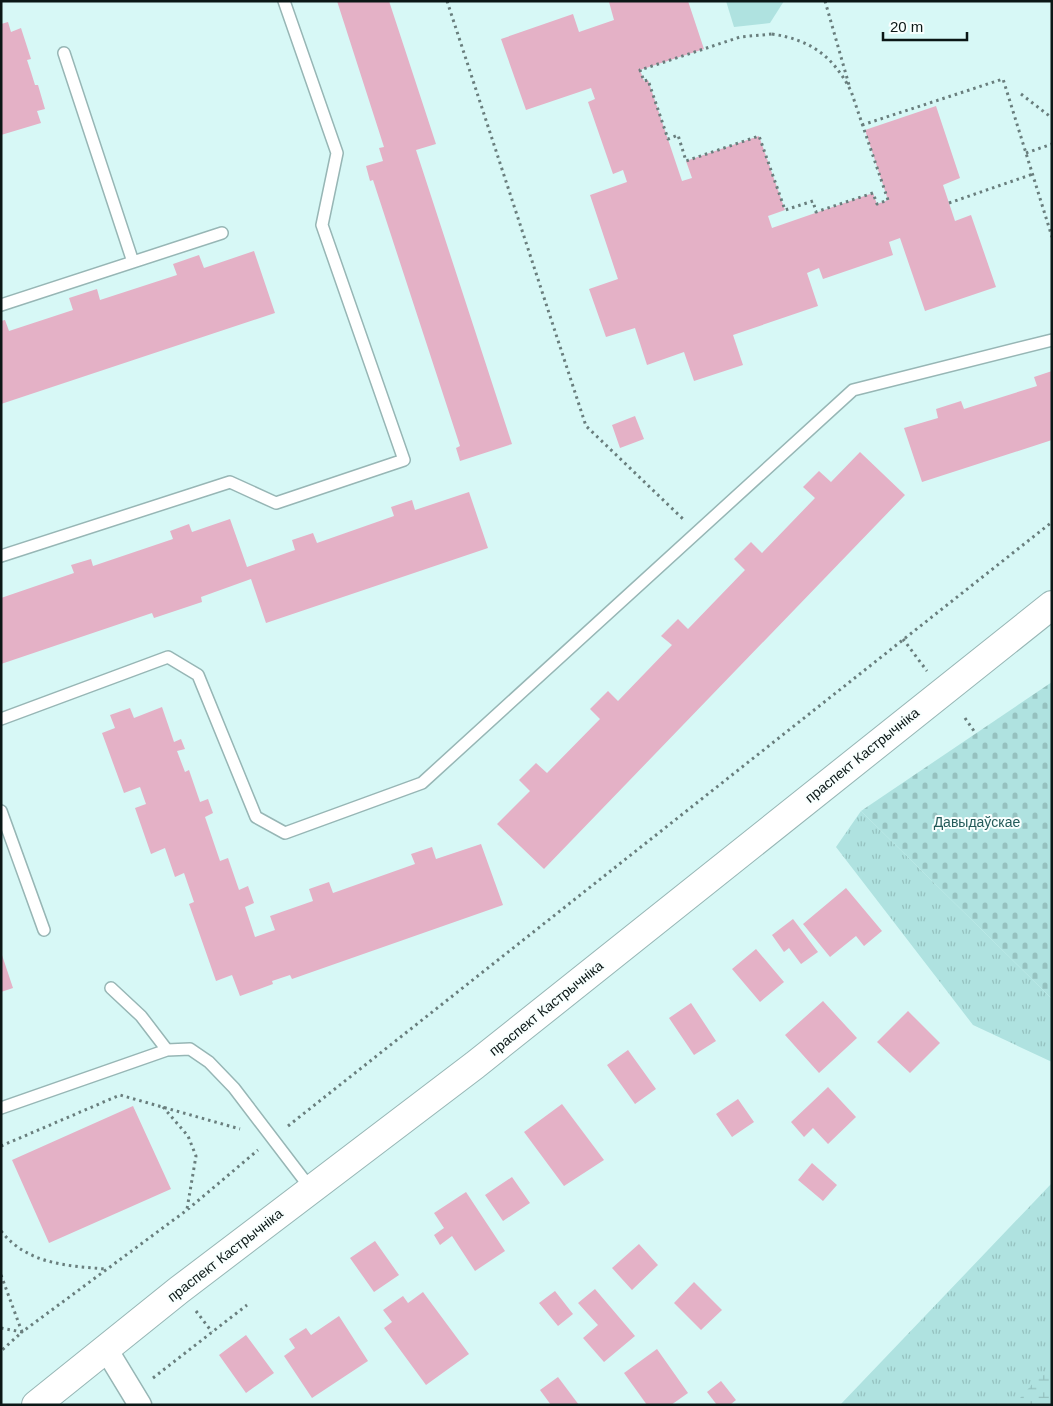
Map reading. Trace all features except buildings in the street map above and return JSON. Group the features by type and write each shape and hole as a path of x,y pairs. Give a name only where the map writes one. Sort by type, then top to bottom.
{"main road":[{"name":"праспект Кастрычніка","path":"36,1405 179,1290 474,1064 1052,605"}],"street":[{"path":"106,1349 140,1405"}],"lane":[{"path":"1,556 230,482 276,503 404,460 322,225 337,153 284,1"},
{"path":"64,53 133,262"},
{"path":"1,305 222,233"},
{"path":"1,719 168,657 198,675 256,818 285,833 422,783 853,390 1052,340"},
{"path":"1,811 44,930"},
{"path":"111,988 141,1016 167,1050"},
{"path":"1,1108 167,1050 190,1049 209,1062 234,1088 312,1189"}],"path":[{"path":"447,1 586,426 697,532"},
{"path":"826,1 851,91 888,200 877,204 873,193 816,212 813,201 784,210 759,136 686,161 678,135 668,139 648,80 644,81 640,70 740,37 772,34 787,36 816,49 831,60 851,91"},
{"path":"862,126 1003,79 1052,237"},
{"path":"1021,94 1052,118"},
{"path":"1026,153 1052,144"},
{"path":"949,203 1033,174"},
{"path":"1,1351 22,1332 187,1210 272,1138 1052,522"},
{"path":"903,639 931,676"},
{"path":"965,718 976,734"},
{"path":"1,1146 120,1095 272,1138"},
{"path":"162,1107 188,1136 196,1156 187,1210"},
{"path":"1,1231 22,1252 69,1266 106,1269"},
{"path":"1,1275 22,1332"},
{"path":"164,1370 247,1305"},
{"path":"1,1328 22,1332"}],"green space":[{"path":"726,1 784,1 770,23 734,27"},
{"name":"Давыдаўскае","path":"1052,682 1052,999 861,811"},
{"path":"861,811 1052,999 1052,1062 973,1025 836,847"},
{"path":"1052,1183 1052,1405 840,1405"},
{"path":"1052,1369 1052,1405 1014,1405 1035,1381"}]}
